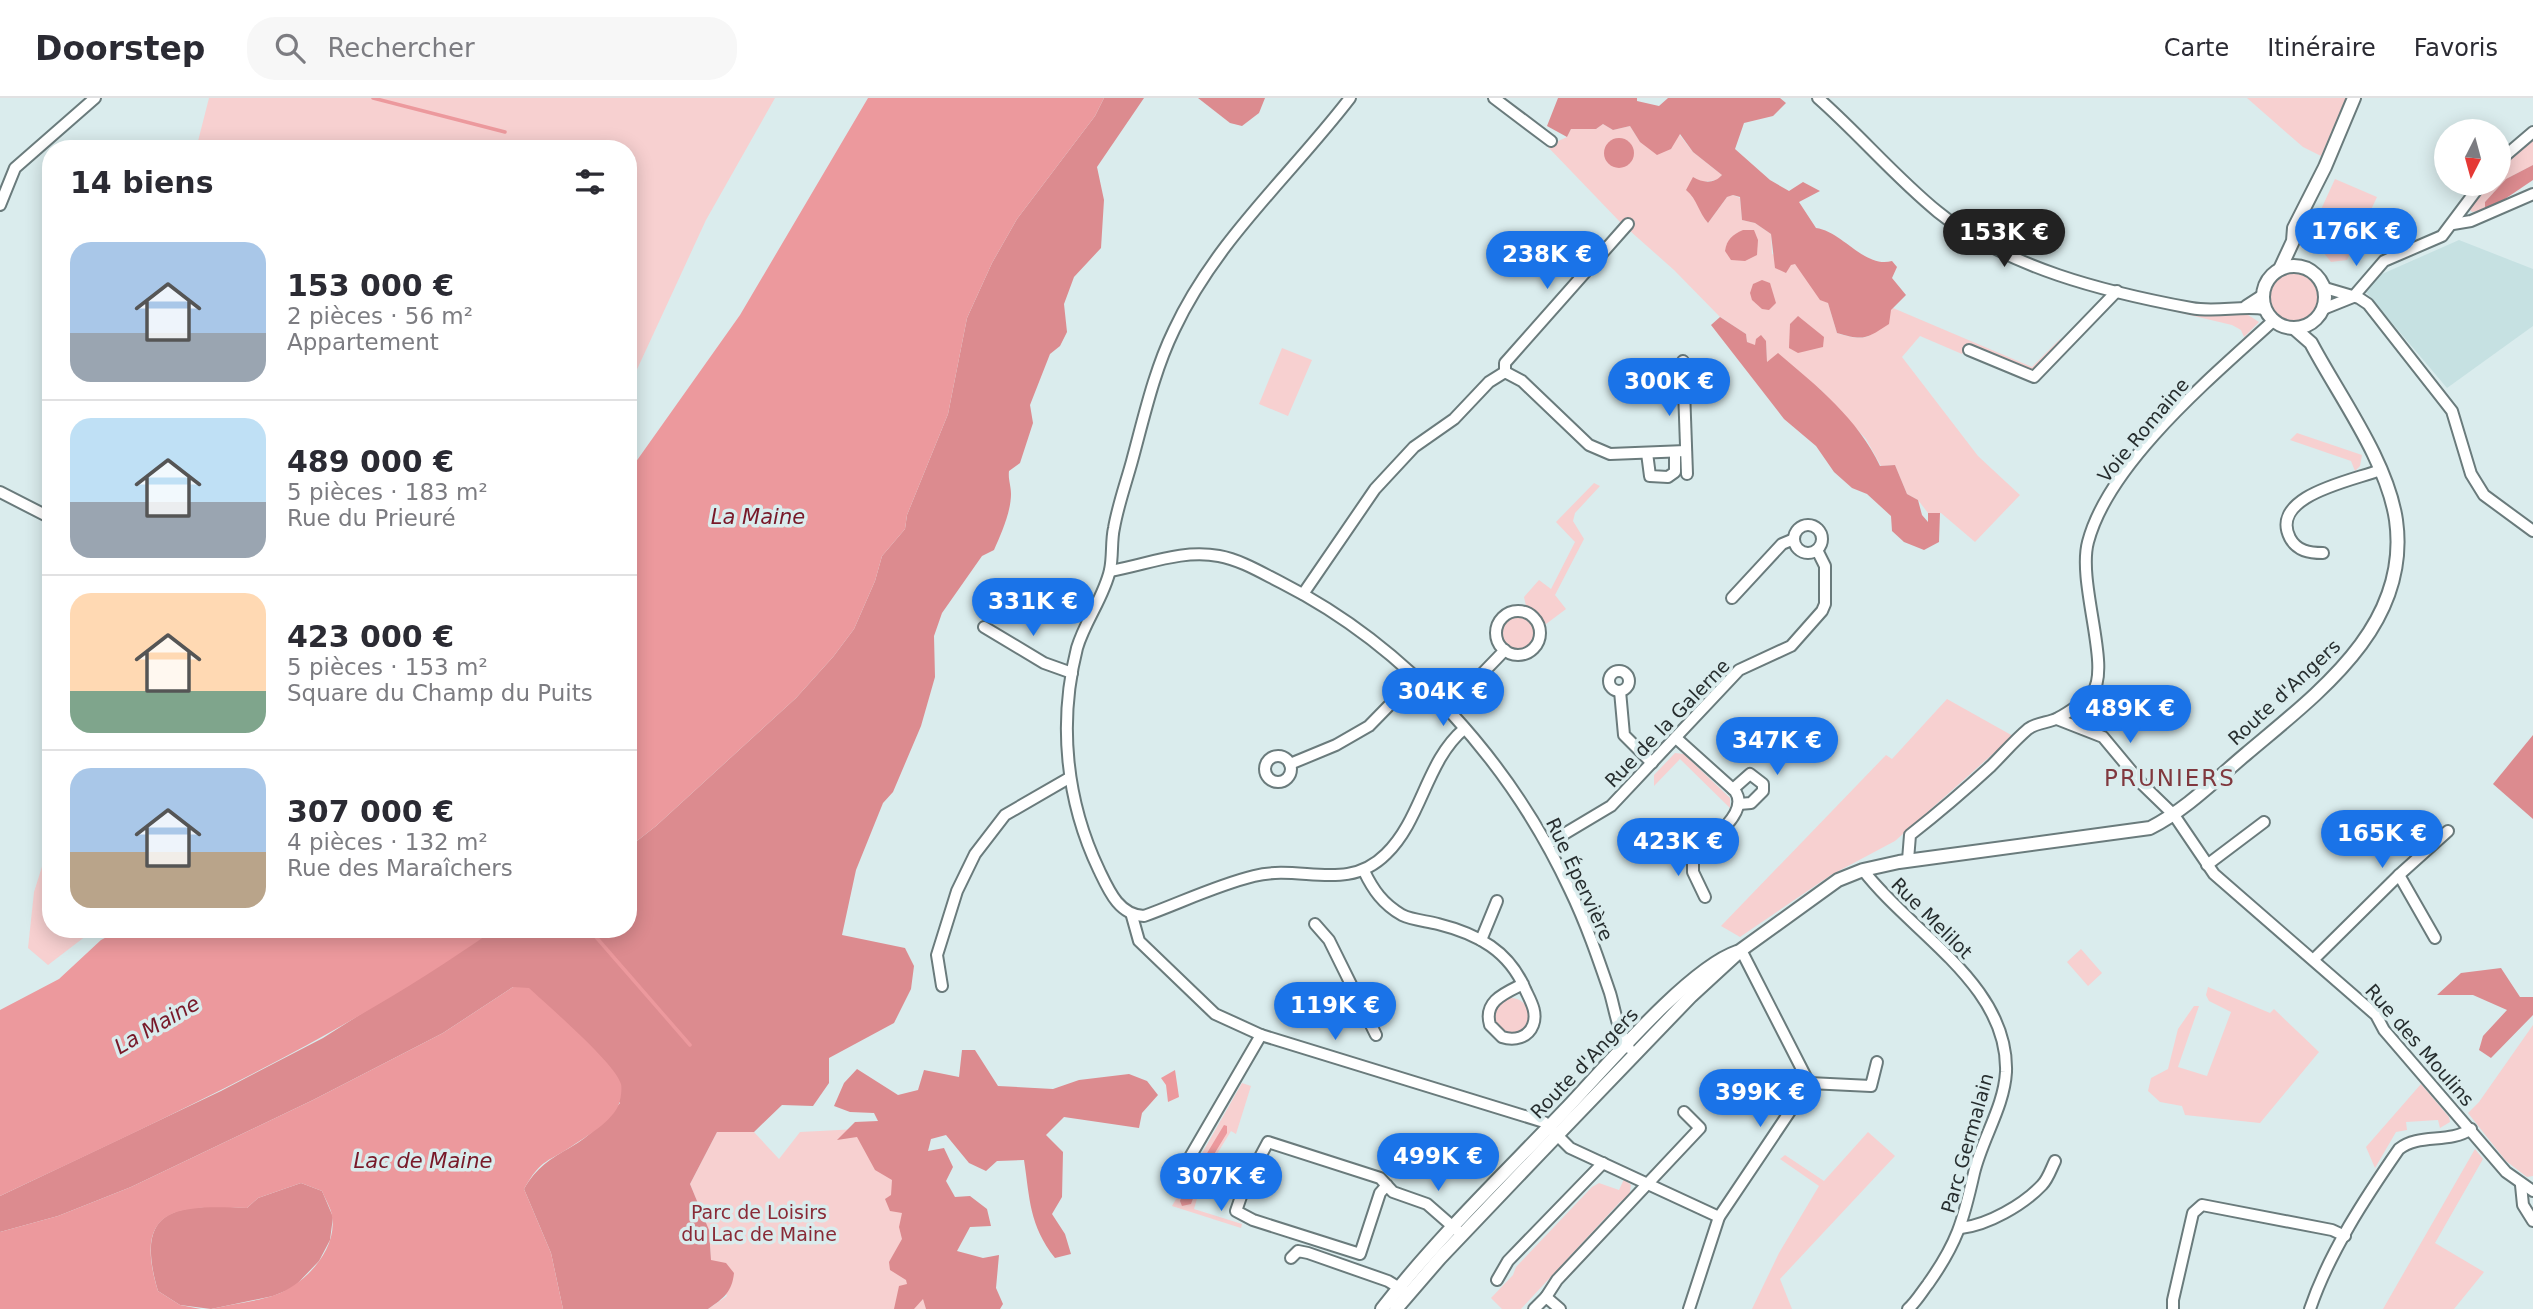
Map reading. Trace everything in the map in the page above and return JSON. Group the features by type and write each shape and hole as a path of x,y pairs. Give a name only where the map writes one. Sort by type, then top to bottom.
{"street":[{"path":"47,140 95,98"},
{"path":"1350,98 1226,244 1201,280 1174,330 1155,382 1114,528 1110,571 1084,629 1072,673 1066,744 1069,778 1088,848 1108,891 1132,916 1139,941 1215,1014 1261,1035 1525,1116 1553,1131 1570,1148 1719,1217"},
{"path":"1494,98 1551,141"},
{"path":"1818,98 1940,213 1991,246 2024,261 2117,290 2194,309 2220,311 2246,306 2265,309"},
{"path":"2354,98 2329,159 2294,228 2296,254 2305,268 2317,276 2325,288 2368,304 2452,411 2471,474 2484,495 2533,531"},
{"path":"2511,150 2533,132"},
{"path":"0,205 15,168 42,144"},
{"path":"2453,224 2471,221 2533,194"},
{"path":"2305,268 2291,266 2280,269 2269,278 2263,295 2265,309 2273,321 2295,329 2313,322 2323,309 2353,297 2384,261 2442,236 2473,196"},
{"path":"1303,594 1375,489 1414,447 1454,419 1489,382 1505,372 1507,361 1628,224"},
{"path":"2280,269 2293,241"},
{"path":"2323,309 2325,288"},
{"path":"1969,350 2034,377 2117,290"},
{"path":"2246,306 2263,295"},
{"name":"Voie Romaine","path":"2057,719 2092,692 2100,668 2085,572 2087,543 2101,510 2133,463 2187,400 2273,321"},
{"path":"2311,343 2313,322"},
{"name":"Route d'Angers","path":"1382,1309 1404,1290 1630,1049 1720,958 1741,950 1827,887 1863,870 1908,860 2123,834 2150,828 2174,815 2343,668 2366,639 2391,590 2398,561 2395,517 2380,470 2311,343 2295,329"},
{"path":"1647,453 1650,476 1668,477 1675,472 1680,451 1683,361"},
{"path":"1505,372 1522,381 1589,445 1600,451 1680,451"},
{"path":"1680,451 1687,474"},
{"path":"2323,553 2302,550 2291,540 2287,527 2293,509 2314,492 2380,470"},
{"path":"0,492 42,513"},
{"name":"Rue de la Galerne","path":"1549,843 1611,806 1739,670 1791,646 1822,611 1826,596 1825,566 1817,550 1822,536 1815,527 1801,527 1794,539"},
{"path":"1732,598 1782,544 1794,539 1801,551 1809,553 1817,550"},
{"name":"Rue Épervière","path":"1110,571 1169,556 1219,556 1242,563 1303,594 1379,647 1448,709 1510,784 1549,843 1596,952 1630,1049"},
{"path":"1512,611 1526,612 1540,626 1540,638 1523,656 1515,657 1505,650 1495,640 1496,627 1512,611"},
{"path":"984,627 1044,663 1072,673"},
{"path":"1448,709 1505,650"},
{"path":"1290,764 1369,726 1415,679"},
{"path":"1620,691 1624,735 1652,762"},
{"path":"1908,860 1910,835 1990,767 2030,727 2057,719"},
{"name":"Rue des Moulins","path":"2057,719 2103,737 2143,785 2174,815 2207,865 2376,1015 2384,1030 2506,1172 2521,1185 2523,1205 2533,1221"},
{"path":"1132,916 1144,916 1255,875 1278,873 1339,877 1364,871 1389,852 1403,834 1448,742 1464,729"},
{"path":"1670,827 1684,846 1693,850 1705,845 1737,811 1740,804 1739,796 1733,789 1675,738"},
{"path":"1733,789 1751,774 1763,784 1763,791 1754,801 1740,804"},
{"path":"942,986 937,955 957,891 975,854 1005,815 1069,778"},
{"path":"2207,865 2264,822"},
{"path":"2314,959 2448,831"},
{"path":"1693,850 1693,872 1705,897"},
{"name":"Rue Melilot","path":"1863,870 1881,892 1979,989"},
{"path":"1364,871 1374,893 1405,916 1450,927 1481,940 1508,959 1523,984 1534,1010 1533,1026 1520,1038 1502,1037 1490,1026 1489,1010 1498,997 1523,984"},
{"path":"2399,875 2435,938"},
{"path":"1481,940 1497,901"},
{"path":"1315,924 1329,940 1376,1035"},
{"path":"1741,950 1809,1083"},
{"name":"Parc Germalain","path":"1911,1308 1951,1252 1961,1228 1978,1154 1999,1102 2006,1073 2003,1043 1994,1014 1979,989"},
{"path":"1180,1167 1190,1157 1261,1035"},
{"path":"1809,1083 1871,1086 1877,1062"},
{"path":"1689,1309 1719,1217 1809,1083"},
{"path":"1534,1309 1557,1280 1700,1128 1684,1112"},
{"path":"2310,1309 2317,1287 2345,1236 2399,1149 2411,1141 2450,1137 2471,1129"},
{"path":"1387,1185 1380,1193 1360,1254 1253,1220 1236,1211 1245,1185 1268,1142 1380,1178 1387,1185 1393,1192 1427,1204 1458,1230"},
{"name":"Parc Germalain","path":"1961,1228 1982,1226 2043,1185 2055,1161"},
{"path":"1497,1280 1508,1261 1604,1163"},
{"path":"2521,1185 2533,1191"},
{"path":"2174,1309 2173,1300 2193,1213 2202,1205 2332,1230 2345,1236"},
{"path":"1292,1258 1298,1251 1308,1253 1404,1290"},
{"name":"Route d'Angers","path":"1396,1309 1404,1290"},
{"path":"1546,1297 1560,1309"}],"shaded area":[{"path":"1104,98 1144,98 1097,167 1104,200 1101,248 1074,277 1064,304 1067,332 1060,346 1050,354 1030,405 1033,423 1020,463 1009,471 1011,501 994,550 982,556 942,613 934,636 935,677 921,726 893,792 883,803 856,870 842,935 905,948 914,966 911,989 894,1023 829,1058 829,1083 813,1106 782,1105 754,1132 717,1132 690,1184 709,1230 711,1260 726,1263 734,1273 729,1290 723,1298 708,1309 563,1309 551,1253 524,1189 544,1164 591,1133 620,1103 513,987 443,1033 313,1100 131,1187 58,1216 0,1232 0,1196 221,1091 323,1038 481,938 637,938 637,841 796,698 854,629 875,581 882,556 905,529 907,515 948,414 967,318 992,263 1017,219 1095,116"},
{"path":"1198,98 1265,98 1259,113 1242,126 1230,123"},
{"path":"1558,98 1637,98 1637,101 1659,106 1668,98 1780,98 1786,103 1773,116 1744,123 1735,149 1770,180 1789,191 1803,182 1820,191 1799,202 1816,228 1835,236 1872,260 1892,261 1897,267 1892,278 1906,295 1891,310 1889,324 1864,337 1837,333 1828,303 1820,300 1795,264 1791,265 1786,273 1775,268 1771,234 1755,223 1742,220 1740,197 1727,197 1708,223 1686,190 1693,177 1708,182 1722,175 1693,152 1680,134 1671,149 1657,155 1640,142 1630,126 1613,130 1603,124 1596,129 1571,129 1567,137 1547,126"},
{"path":"1619,138 1625,139 1633,147 1633,159 1625,167 1619,168 1613,167 1605,159 1604,153 1605,147 1613,139"},
{"path":"2533,165 2533,180 2511,195 2511,176"},
{"path":"2490,196 2509,196 2493,207 2485,207 2485,202"},
{"path":"1743,230 1754,230 1758,240 1757,255 1745,261 1731,260 1725,251 1727,243"},
{"path":"2459,240 2533,269 2533,326 2447,388 2365,291 2382,274"},
{"path":"1762,280 1770,283 1776,303 1769,310 1762,309 1752,300 1750,293 1753,284"},
{"path":"1798,316 1824,337 1823,347 1798,353 1789,348 1790,324"},
{"path":"1720,317 1746,334 1747,342 1755,345 1756,339 1761,335 1766,341 1767,362 1778,353 1848,418 1880,466 1895,465 1907,494 1918,500 1922,515 1928,522 1928,513 1940,513 1939,542 1924,550 1904,542 1892,531 1891,516 1867,494 1852,488 1834,472 1816,446 1784,419 1711,325"},
{"path":"2533,735 2533,819 2493,784"},
{"path":"2501,968 2520,997 2533,997 2533,1015 2491,1058 2479,1050 2483,1036 2507,1010 2473,995 2437,995 2461,973"},
{"path":"962,1050 975,1050 998,1086 1053,1089 1079,1080 1129,1074 1147,1081 1158,1095 1142,1113 1139,1128 1064,1117 1046,1135 1063,1152 1062,1197 1052,1214 1065,1234 1071,1254 1055,1258 1035,1223 1024,1160 997,1161 986,1171 969,1163 946,1135 931,1139 928,1151 944,1148 953,1167 946,1181 955,1197 970,1196 987,1209 991,1226 970,1227 957,1251 983,1258 999,1255 996,1288 1003,1304 1000,1309 926,1309 923,1299 914,1309 894,1309 899,1286 907,1284 906,1280 890,1270 889,1262 902,1239 899,1227 902,1213 890,1211 885,1199 891,1195 892,1180 875,1170 857,1137 837,1140 855,1122 878,1121 874,1113 850,1112 834,1106 844,1083 857,1069 898,1095 918,1090 924,1070 959,1077"},
{"path":"301,1183 322,1191 333,1217 330,1240 319,1261 293,1288 273,1296 211,1309 180,1305 158,1291 152,1263 152,1242 157,1226 167,1216 181,1210 200,1207 247,1208 258,1198"}],"green space":[{"path":"209,98 775,98 706,220 637,370 637,140 198,140"},
{"path":"2247,98 2346,98 2321,156 2303,147"},
{"path":"1603,124 1613,130 1630,126 1640,142 1679,134 1693,152 1722,175 1717,180 1702,182 1696,198 1708,223 1727,197 1733,195 1740,198 1742,220 1755,223 1771,234 1772,254 1795,264 1828,303 1837,333 1858,338 1871,335 1893,308 2032,367 2061,338 2050,357 2034,372 1967,346 1962,354 1920,336 1902,357 1978,456 2020,495 1975,542 1941,513 1928,513 1918,500 1907,494 1895,465 1881,466 1866,439 1820,389 1807,381 1800,372 1767,363 1766,341 1755,346 1747,342 1746,334 1720,317 1674,270 1621,223 1547,146 1567,137 1571,129 1596,129"},
{"path":"2533,138 2533,165 2511,176 2511,157"},
{"path":"2335,179 2377,197 2347,260 2331,262 2323,252 2308,247 2312,229"},
{"path":"2477,196 2490,196 2485,202 2488,209 2472,212 2469,209"},
{"path":"2293,272 2310,280 2318,297 2310,314 2293,322 2276,314 2268,297 2276,280"},
{"path":"2126,296 2208,314 2245,313 2259,322 2244,337 2241,330 2232,325 2122,299"},
{"path":"1282,348 1312,360 1288,416 1259,404"},
{"path":"2297,433 2362,455 2360,466 2355,471 2351,461 2290,440"},
{"path":"1594,483 1600,486 1575,513 1573,521 1584,539 1555,595 1566,609 1546,624 1526,606 1524,597 1539,580 1551,589 1575,542 1556,522"},
{"path":"1519,616 1531,621 1536,633 1531,645 1519,650 1507,645 1502,633 1507,621"},
{"path":"1947,699 2013,736 1895,841 1831,875 1740,937 1721,926 1886,755 1892,759"},
{"path":"1675,753 1684,754 1730,798 1730,808 1680,759 1654,786 1654,775"},
{"path":"42,867 42,938 83,938 48,965 28,948 34,892"},
{"path":"2081,949 2102,973 2088,986 2067,962"},
{"path":"2208,987 2270,1013 2274,1009 2319,1052 2260,1123 2185,1115 2182,1106 2160,1102 2148,1091 2151,1078 2168,1069 2178,1029 2194,1006 2199,1006 2178,1067 2207,1076 2231,1012 2209,1001 2206,995"},
{"path":"1511,998 1523,1004 1529,1016 1523,1028 1511,1034 1499,1028 1493,1016 1499,1004"},
{"path":"2533,1025 2533,1176 2527,1177 2506,1161 2468,1113 2479,1102"},
{"path":"1242,1083 1251,1086 1236,1134 1231,1131 1204,1175 1194,1209 1242,1224 1241,1228 1172,1206"},
{"path":"2421,1084 2449,1117 2450,1122 2440,1128 2438,1120 2406,1122 2407,1130 2396,1132 2375,1168 2366,1147"},
{"name":"Parc de Loisirs du Lac de Maine","path":"897,1127 964,1309 708,1309 727,1296 711,1261 709,1230 690,1184 717,1132 754,1132 779,1159 800,1132"},
{"path":"1868,1132 1895,1156 1780,1279 1792,1309 1752,1309 1779,1253 1819,1186 1780,1159 1785,1155 1824,1181"},
{"path":"2475,1149 2483,1159 2435,1243 2484,1272 2454,1309 2383,1309"},
{"path":"1624,1179 1631,1185 1629,1197 1620,1202 1521,1309 1502,1309 1491,1298 1513,1275 1516,1267 1592,1187 1599,1183 1619,1190"}],"water":[{"name":"La Maine","path":"868,98 1104,98 1095,116 1017,219 992,263 967,318 948,414 907,515 905,529 882,556 875,581 854,629 796,698 637,841 637,460 740,315"},
{"name":"La Maine","path":"481,938 377,1005 316,1040 191,1105 0,1196 0,1010 59,979 101,940"},
{"name":"Lac de Maine","path":"513,987 529,988 551,1008 607,1063 621,1086 621,1097 614,1113 588,1136 541,1166 524,1189 551,1253 563,1309 211,1309 275,1295 297,1283 317,1265 330,1241 332,1216 322,1191 301,1183 258,1198 247,1208 200,1208 182,1211 167,1216 157,1227 151,1242 158,1291 180,1305 201,1309 0,1309 0,1232 58,1216 131,1187 313,1100 443,1033"},
{"path":"1175,1070 1179,1097 1168,1102 1166,1085 1161,1078"},
{"path":"1224,1125 1227,1126 1227,1133 1202,1174 1191,1204 1182,1206 1180,1201 1183,1193"}],"waterway":[{"path":"373,98 505,132"},
{"path":"597,938 690,1045"}],"district":[{"name":"PRUNIERS","path":"2170,778"}]}
